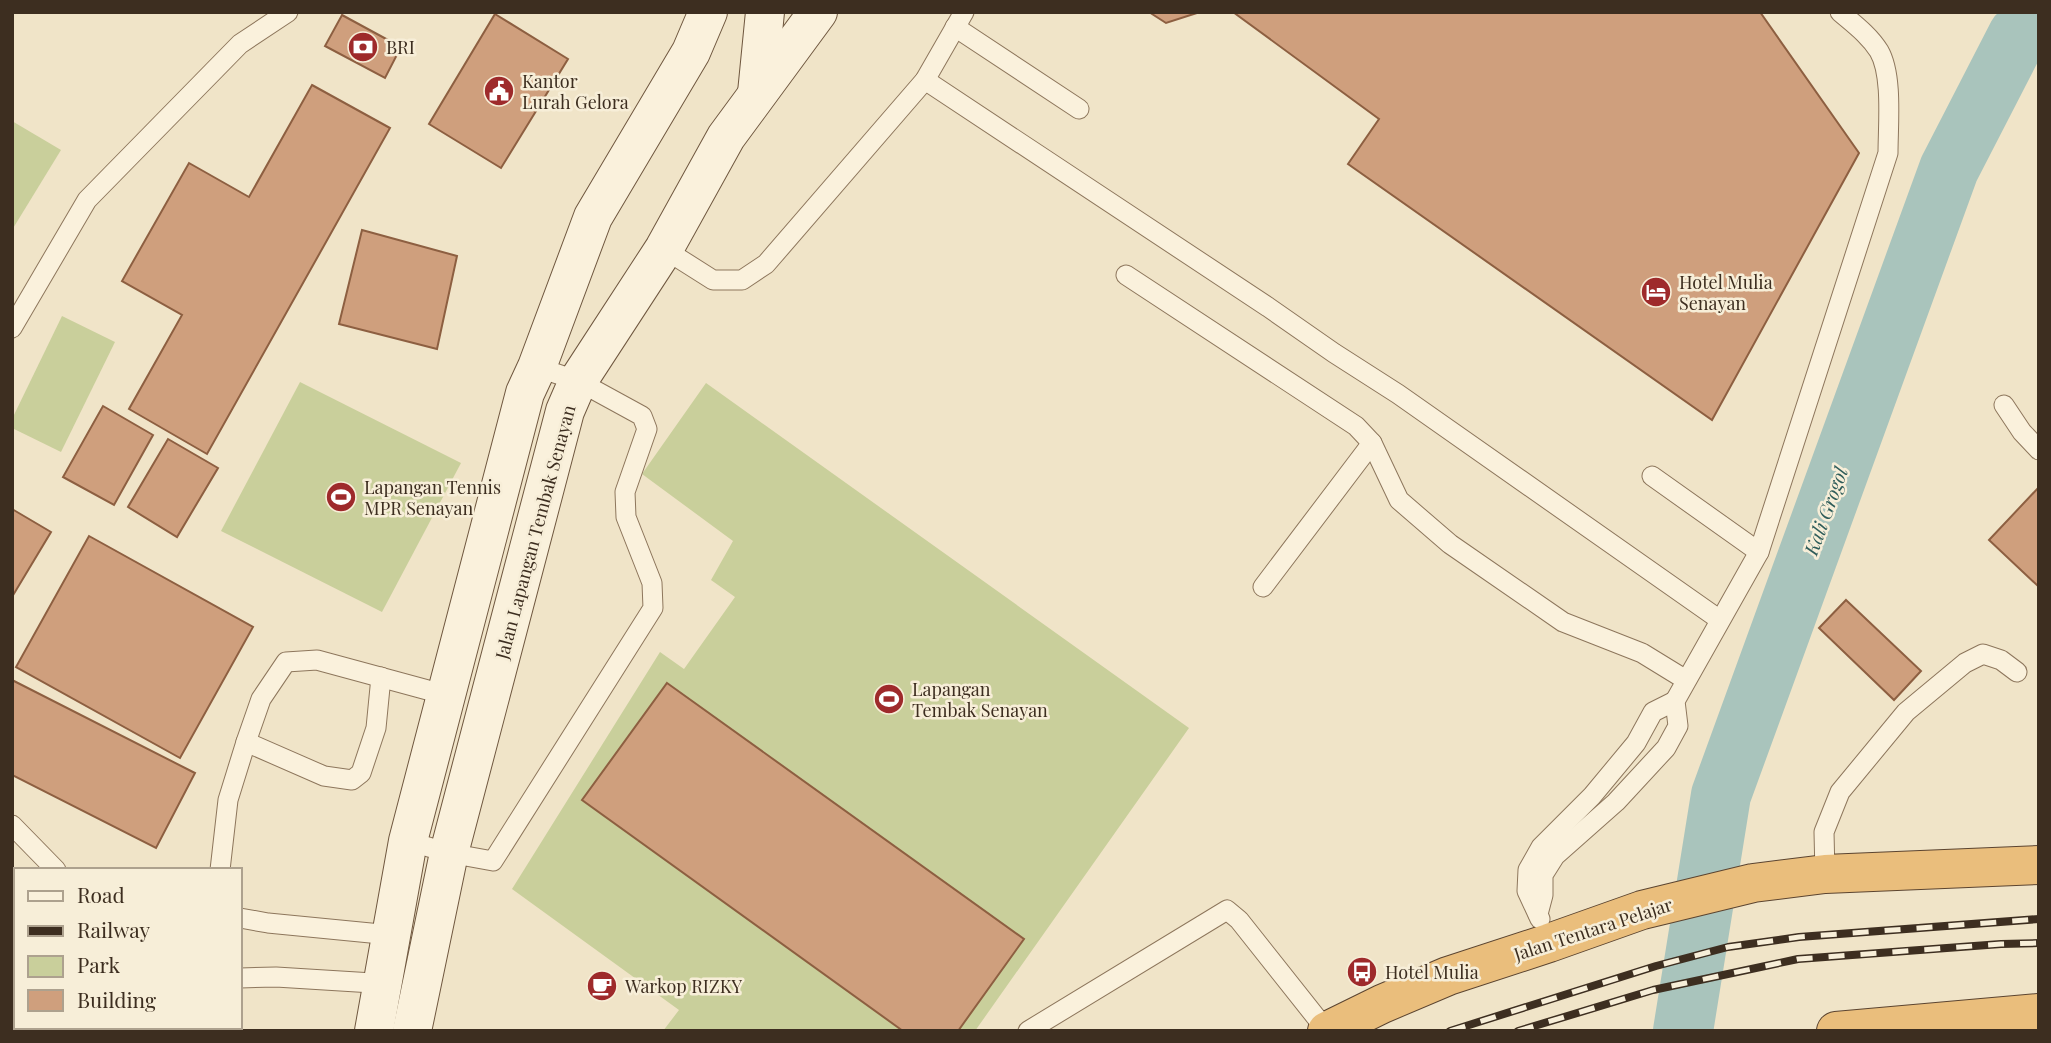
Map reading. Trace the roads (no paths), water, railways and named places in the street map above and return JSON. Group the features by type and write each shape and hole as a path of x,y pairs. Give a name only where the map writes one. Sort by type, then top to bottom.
{"highway":[{"name":"Jalan Tentara Pelajar","path":"1327,1031 1448,976 1543,928 1642,910 1753,883 1825,874 2039,865"},
{"path":"1836,1031 2039,1013"}],"main road":[{"path":"374,1031 408,841 525,393 593,217 691,52 708,12"},
{"path":"757,95 765,12"},
{"name":"Jalan Lapangan Tembak Senayan","path":"412,1031 449,853 565,411 578,381 664,249 726,137 818,12"}],"lane":[{"path":"12,328 87,200 240,44 288,12"},
{"path":"1543,928 1543,875 1555,856 1616,802 1666,748 1678,726 1675,701 1759,552 1888,153 1888,84 1880,52 1862,30 1840,12"},
{"path":"664,249 713,280 742,280 766,264 925,80 959,20 1079,109"},
{"path":"925,80 1398,394 1720,620"},
{"path":"1126,275 1356,426 1372,443 1399,500 1450,544 1563,622 1642,653 1686,680"},
{"path":"408,841 449,853 493,861 653,608 652,583 626,517 625,492 647,429 642,416 578,381 537,367"},
{"path":"2004,405 2022,432 2039,450"},
{"path":"1263,587 1372,443"},
{"path":"1652,476 1759,552"},
{"path":"1825,874 1824,832 1840,792 1906,712 1965,663 1983,654 2001,660 2017,672"},
{"path":"220,868 228,800 246,742 261,699 286,662 317,660 446,695"},
{"path":"246,742 324,776 352,780 361,773 376,728 381,677"},
{"path":"1543,928 1527,891 1528,870 1541,847 1592,796 1636,743 1653,712 1675,701"},
{"path":"12,825 54,868"},
{"path":"1028,1031 1227,910 1239,920 1327,1031"},
{"path":"242,918 391,935 432,931"},
{"path":"242,978 276,977 422,987"}],"waterway":[{"name":"Kali Grogol","path":"1683,1031 1721,795 1949,169 2018,35 2039,19"}],"railway":[{"path":"1450,1031 1656,966 1728,947 1799,937 2039,919"},
{"path":"1518,1031 1653,990 1798,959 2039,943"}],"place":[{"name":"BRI","path":"363,47"},
{"name":"Kantor Lurah Gelora","path":"499,91"},
{"name":"Hotel Mulia Senayan","path":"1656,292"},
{"name":"Lapangan Tennis MPR Senayan","path":"341,497"},
{"name":"Lapangan Tembak Senayan","path":"889,699"},
{"name":"Hotel Mulia","path":"1362,972"},
{"name":"Warkop RIZKY","path":"602,986"}]}
